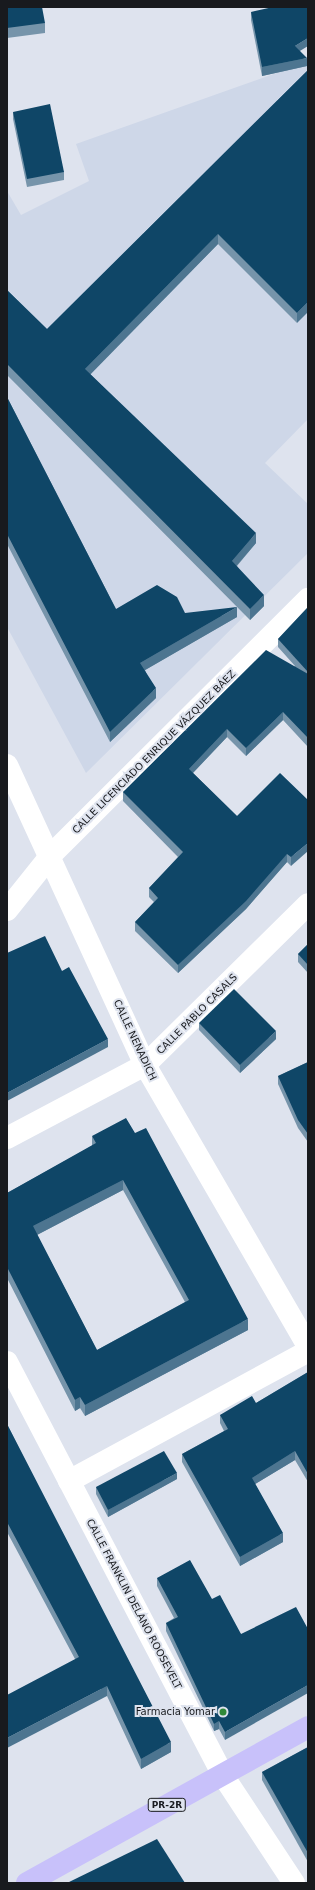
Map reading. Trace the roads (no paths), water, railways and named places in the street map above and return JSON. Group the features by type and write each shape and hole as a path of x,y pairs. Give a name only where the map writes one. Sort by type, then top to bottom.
{"main road":[{"name":"PR-2R","path":"26,1883 308,1727"}],"street":[{"name":"CALLE LICENCIADO ENRIQUE VÁZQUEZ BÁEZ","path":"7,910 51,855 308,599"},
{"name":"CALLE NENADICH","path":"7,765 51,855 145,1065 308,1346"},
{"name":"CALLE PABLO CASALS","path":"7,1138 145,1065 308,904"},
{"path":"69,1481 308,1351"},
{"name":"CALLE FRANKLIN DELANO ROOSEVELT","path":"7,1362 222,1774 294,1883"}],"place":[{"name":"Farmacia Yomar","path":"223,1712"}]}
